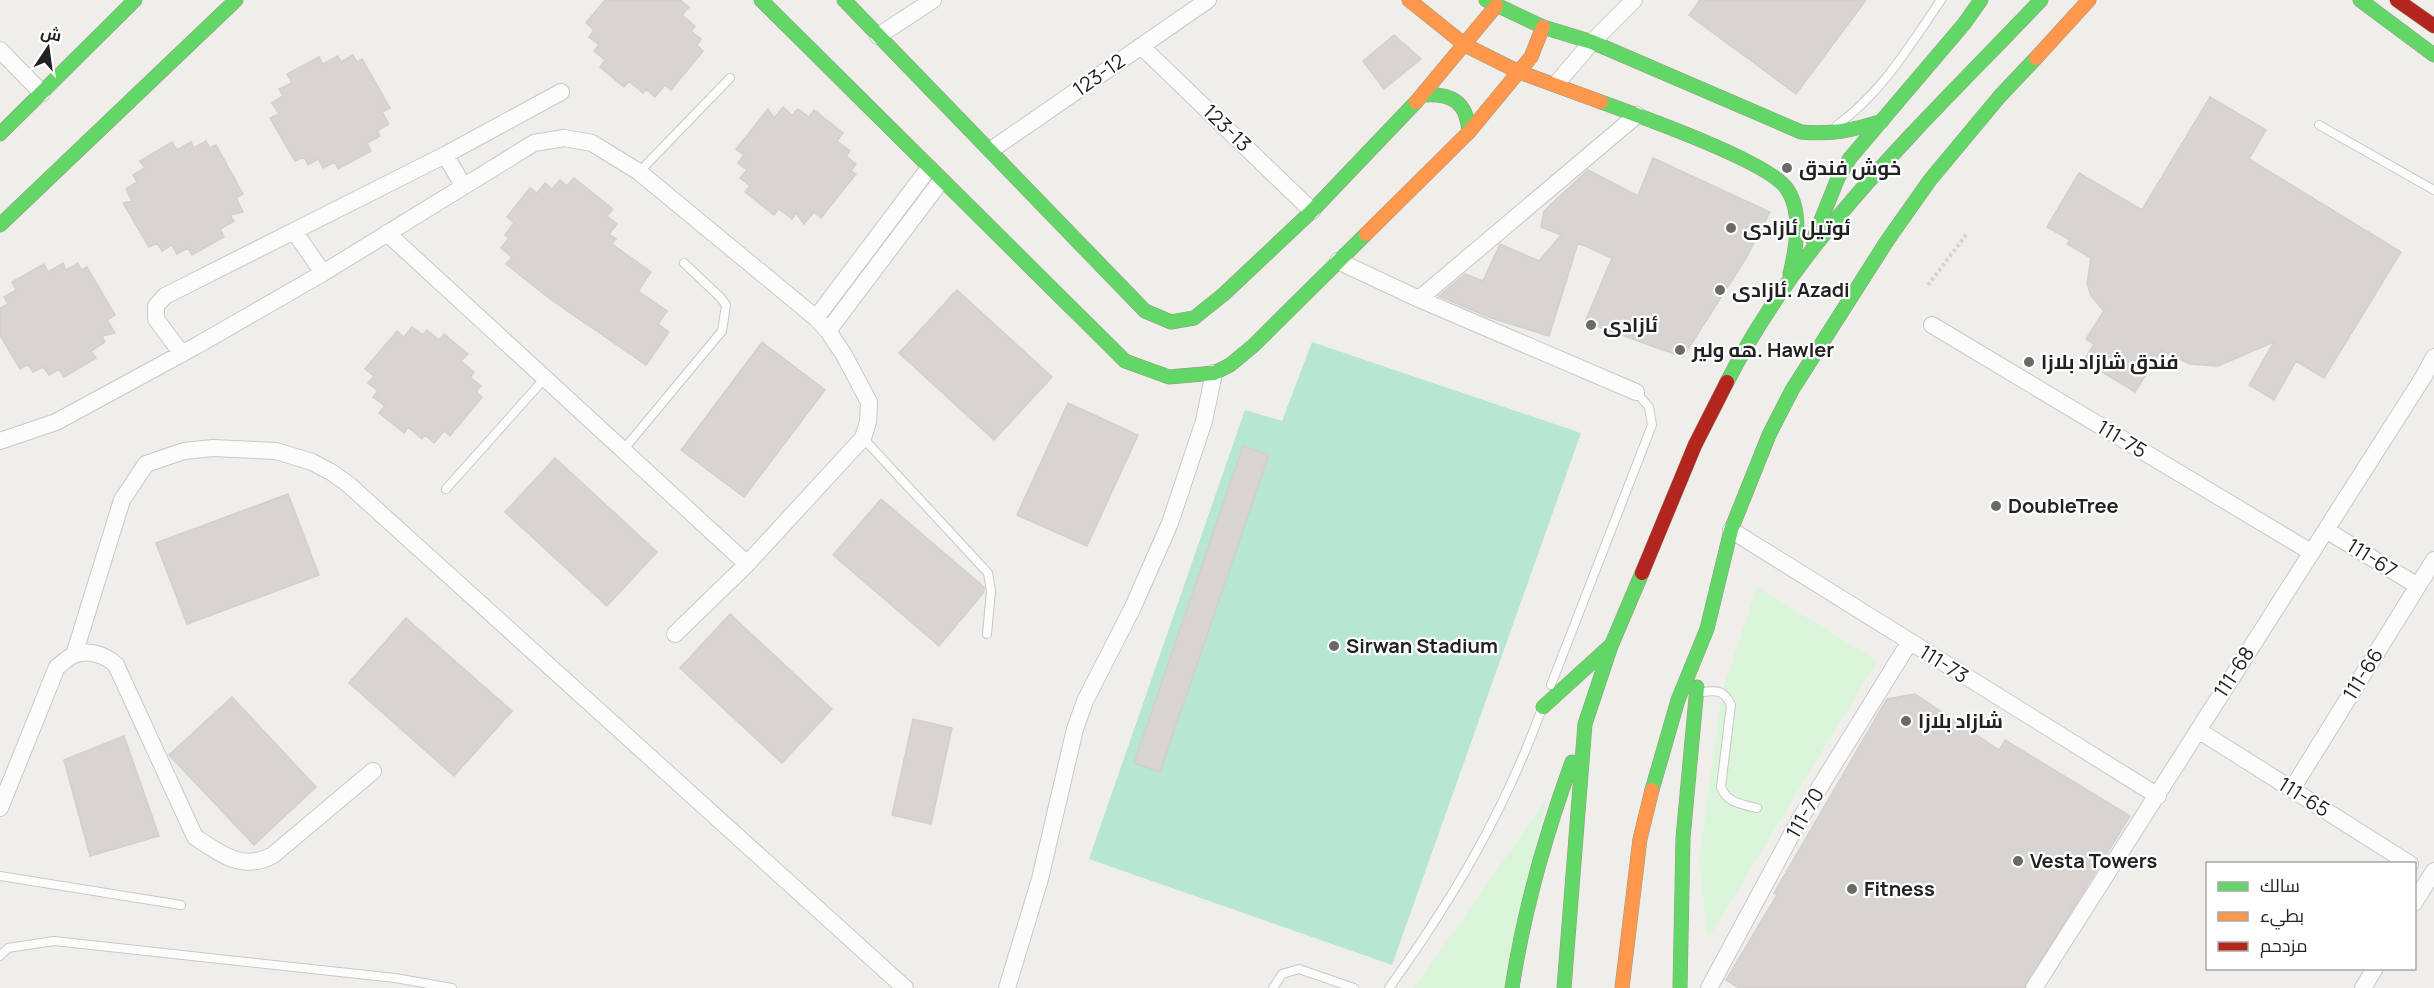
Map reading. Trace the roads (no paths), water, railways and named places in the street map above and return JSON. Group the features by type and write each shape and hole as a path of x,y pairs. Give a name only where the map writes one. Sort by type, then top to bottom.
{"main road":[{"path":"0,134 135,0"},
{"path":"0,225 236,0"},
{"path":"761,0 1125,361 1169,377 1214,373 1230,366 1253,346 1469,132 1531,57 1543,27"},
{"path":"844,0 1145,311 1172,322 1194,318 1224,294 1312,210 1423,95 1465,45 1494,2 1543,27 1592,42 1801,132 1823,135 1850,132 1882,121"},
{"path":"1409,0 1465,45 1519,72 1637,115 1739,157 1787,188 1795,210 1797,229 1790,278"},
{"path":"1810,249 1838,178 1850,158 1981,0"},
{"path":"1512,988 1529,901 1557,803 1611,646 1695,445 1738,360 1810,249 1891,157 2041,0"},
{"path":"1680,988 1683,838 1696,693 1707,629 1731,530 1769,435 1792,390 1887,241 1930,180 2036,55 2089,0"},
{"path":"2360,0 2434,55"},
{"path":"2397,0 2434,26"},
{"path":"1423,95 1437,93 1451,97 1462,106 1469,118 1469,132"},
{"path":"1622,988 1640,839 1654,780 1678,700 1707,629"},
{"path":"1542,707 1611,646"},
{"path":"1564,988 1585,724"}],"street":[{"path":"878,36 933,0"},
{"name":"123-12","path":"991,150 1208,0"},
{"path":"1556,84 1592,42 1634,0"},
{"name":"123-13","path":"1141,46 1312,210"},
{"path":"0,50 42,93"},
{"path":"182,354 156,319 156,306 165,296 445,155 561,92"},
{"path":"1419,299 1637,115"},
{"path":"0,441 56,422 182,354 323,273 534,142 564,138 592,143 639,172 816,318 844,355 868,402 868,422 862,438 747,564 675,634"},
{"path":"445,155 463,185"},
{"path":"816,318 928,168"},
{"path":"828,331 941,180"},
{"path":"294,231 323,273"},
{"path":"387,233 747,564"},
{"path":"1338,261 1419,299 1636,392"},
{"name":"111-75","path":"1932,325 2311,552"},
{"name":"111-68","path":"2034,988 2311,552 2429,380 2434,357"},
{"path":"1007,988 1040,879 1075,729 1085,701 1133,607 1170,523 1204,421 1214,373"},
{"path":"74,655 122,501 146,464 183,451 213,448 276,451 312,462 348,484 905,988"},
{"name":"111-73","path":"1731,530 2158,796"},
{"name":"111-67","path":"2326,530 2418,586"},
{"name":"111-66","path":"2292,789 2434,560"},
{"name":"111-70","path":"1709,988 1800,819 1909,643"},
{"path":"0,808 57,667 74,655 95,654 108,657 116,665 195,837 219,852 244,862 259,863 273,855 373,771"},
{"name":"111-65","path":"2198,730 2407,862"},
{"path":"2416,866 2433,875 2416,901"},
{"path":"2363,988 2374,970"}],"lane":[{"path":"1823,135 1858,110 1888,77 1941,0"},
{"path":"639,172 730,78"},
{"path":"2319,125 2434,190"},
{"path":"624,449 722,331 726,305 684,263"},
{"path":"446,489 545,378"},
{"path":"1389,988 1446,904 1491,828 1527,748 1652,425 1649,407 1636,392"},
{"path":"862,438 988,573 991,591 987,634"},
{"path":"1696,693 1718,690 1727,695 1731,705 1720,787 1724,795 1733,802 1757,808"},
{"path":"0,876 181,905"},
{"path":"0,956 8,948 54,941 452,988"},
{"path":"1273,988 1282,974 1299,969 1354,988"}],"place":[{"name":"خوش فندق","path":"1787,168"},
{"name":"ئوتیل ئازادی","path":"1731,228"},
{"name":"ئازادى. Azadi","path":"1720,290"},
{"name":"ئازادی","path":"1591,325"},
{"name":"هه ولير. Hawler","path":"1680,350"},
{"name":"فندق شازاد بلازا","path":"2029,362"},
{"name":"DoubleTree","path":"1996,506"},
{"name":"Sirwan Stadium","path":"1334,646"},
{"name":"شازاد بلازا","path":"1906,721"},
{"name":"Vesta Towers","path":"2018,861"},
{"name":"Fitness","path":"1852,889"}]}
